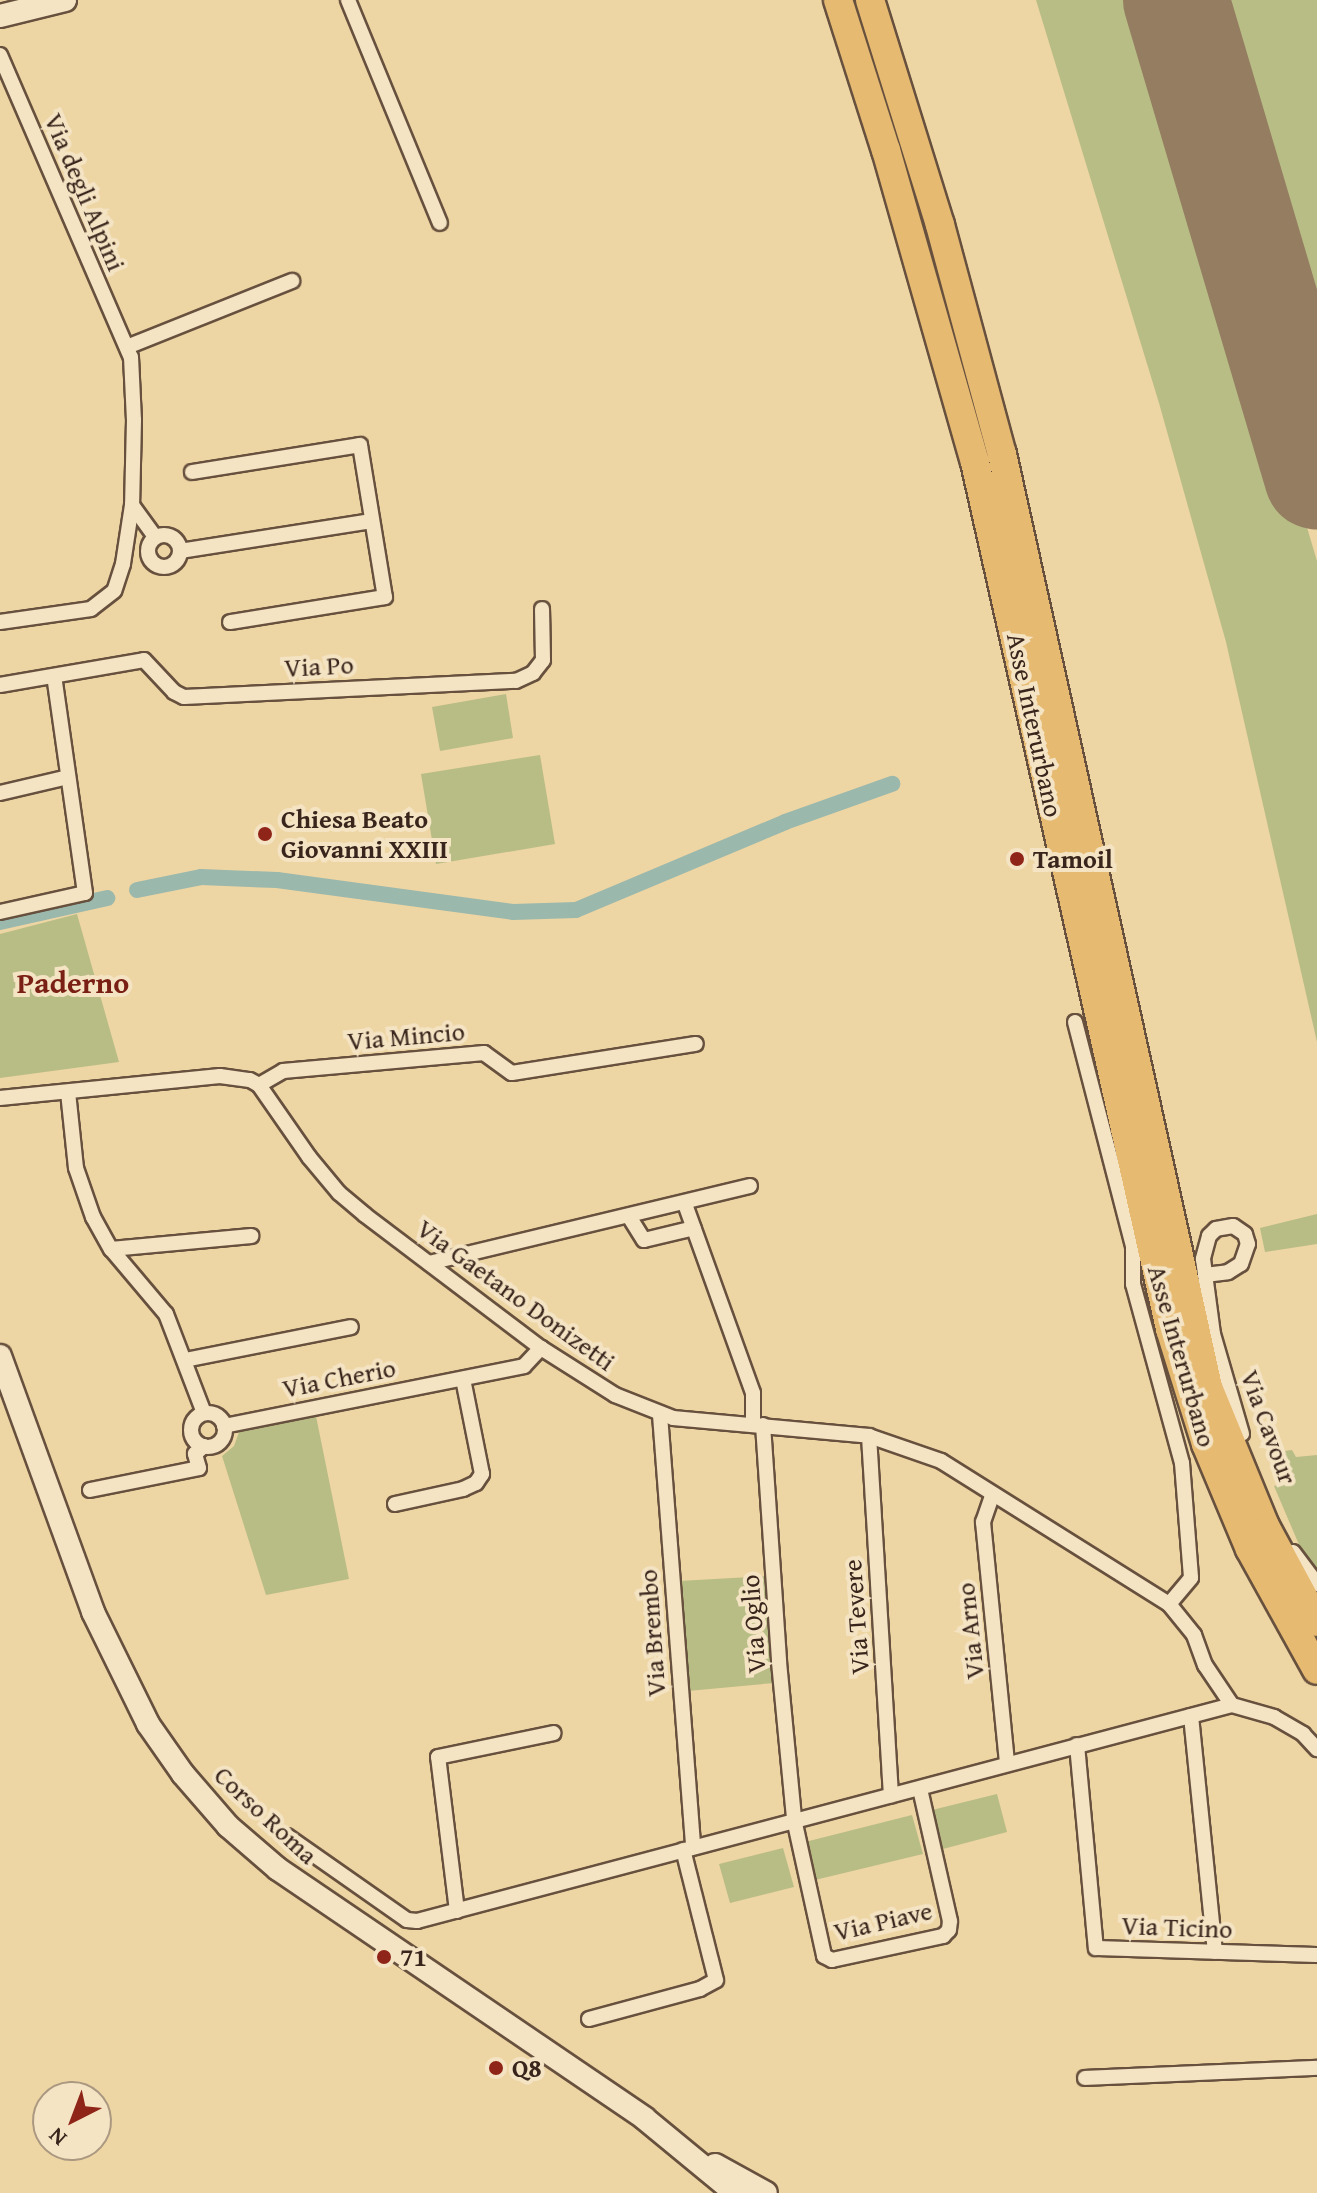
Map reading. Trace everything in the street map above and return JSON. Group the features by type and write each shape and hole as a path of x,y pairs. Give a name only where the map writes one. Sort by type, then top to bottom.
{"highway":[{"name":"Asse Interurbano","path":"838,0 886,150 975,462 1170,1329 1206,1444 1250,1549 1317,1670"},
{"name":"Asse Interurbano","path":"870,0 940,225 1002,454 1208,1387 1265,1526 1316,1619"}],"street":[{"path":"0,16 65,0"},
{"path":"349,0 440,223"},
{"name":"Via degli Alpini","path":"0,55 131,357 134,420 132,505 123,564 114,591 91,609 0,622"},
{"path":"127,347 292,281"},
{"path":"192,472 360,445 385,597 230,622"},
{"path":"132,505 155,537"},
{"path":"180,551 372,521"},
{"path":"155,537 172,537 180,551 177,560 160,566 148,553 149,544 155,537"},
{"name":"Via Po","path":"0,685 144,660 174,692 184,697 516,681 533,673 543,660 542,609"},
{"path":"0,912 85,893 54,676"},
{"path":"0,793 68,777"},
{"path":"1075,1022 1133,1247 1133,1284 1182,1463 1191,1578 1169,1604"},
{"name":"Via Mincio","path":"259,1085 283,1071 484,1053 512,1073 696,1044"},
{"path":"0,1098 220,1076 240,1077 259,1085"},
{"name":"Via Gaetano Donizetti","path":"259,1085 309,1157 339,1193 541,1348 615,1395 660,1415 869,1436 941,1461 992,1496 1169,1604 1194,1635 1205,1665 1232,1705"},
{"path":"68,1092 76,1168 93,1217 111,1249 166,1314 204,1413"},
{"path":"429,1263 630,1218 750,1186"},
{"name":"Via Oglio","path":"685,1204 753,1393 794,1819"},
{"path":"630,1218 644,1240 694,1228"},
{"path":"111,1249 251,1236"},
{"name":"Via Cavour","path":"1205,1275 1213,1334 1236,1421 1280,1525 1298,1560 1317,1584"},
{"path":"185,1360 351,1327"},
{"name":"Via Cherio","path":"224,1426 524,1366 541,1348"},
{"name":"Corso Roma","path":"0,1356 5,1386 115,1662 148,1724 204,1798 253,1848 300,1886 644,2118 735,2193"},
{"path":"395,1504 463,1489 476,1483 482,1474 463,1379"},
{"path":"90,1490 199,1468 195,1454 204,1446 220,1442 224,1426 220,1418 204,1413 196,1418 192,1434 204,1446"},
{"name":"Via Brembo","path":"660,1415 688,1848"},
{"name":"Via Tevere","path":"869,1436 891,1795"},
{"name":"Via Arno","path":"992,1496 983,1522 1007,1764"},
{"path":"287,1836 407,1920 417,1921 1232,1705 1274,1717 1303,1734 1317,1749"},
{"path":"1191,1716 1215,1952"},
{"path":"457,1911 438,1757 554,1733"},
{"name":"Via Ticino","path":"1077,1745 1096,1948 1317,1955"},
{"name":"Via Piave","path":"794,1819 824,1956 832,1960 943,1936 949,1930 950,1921 920,1789"},
{"path":"589,2019 700,1989 716,1980 688,1848"},
{"path":"1085,2078 1317,2068"},
{"name":"Corso Roma","path":"690,2153 766,2193"}],"green space":[{"path":"1036,0 1150,0 1317,561 1317,1042 1226,642 1159,403"},
{"path":"1195,0 1317,0 1317,408"},
{"path":"506,694 513,738 440,751 432,707"},
{"path":"540,755 555,844 436,864 421,774"},
{"path":"77,914 119,1062 0,1078 0,934"},
{"path":"1317,1214 1317,1244 1265,1252 1260,1228"},
{"path":"316,1416 349,1579 266,1595 222,1456 234,1446 239,1432"},
{"path":"1292,1450 1296,1457 1317,1455 1317,1568 1303,1554 1274,1486 1281,1484 1267,1453"},
{"path":"767,1576 774,1683 688,1691 679,1581"},
{"path":"997,1794 1007,1832 943,1849 932,1810"},
{"path":"912,1815 923,1854 815,1880 805,1842"},
{"path":"783,1848 794,1887 730,1903 719,1864"}],"waterway":[{"path":"137,890 201,877 277,880 513,912 576,910 785,822 892,784"},
{"path":"0,922 107,898"}],"runway":[{"path":"1176,0 1317,477"}],"place":[{"name":"Chiesa Beato Giovanni XXIII","path":"265,834"},
{"name":"Tamoil","path":"1017,859"},
{"name":"71","path":"384,1957"},
{"name":"Q8","path":"496,2068"}],"district":[{"name":"Paderno","path":"73,982"}]}
